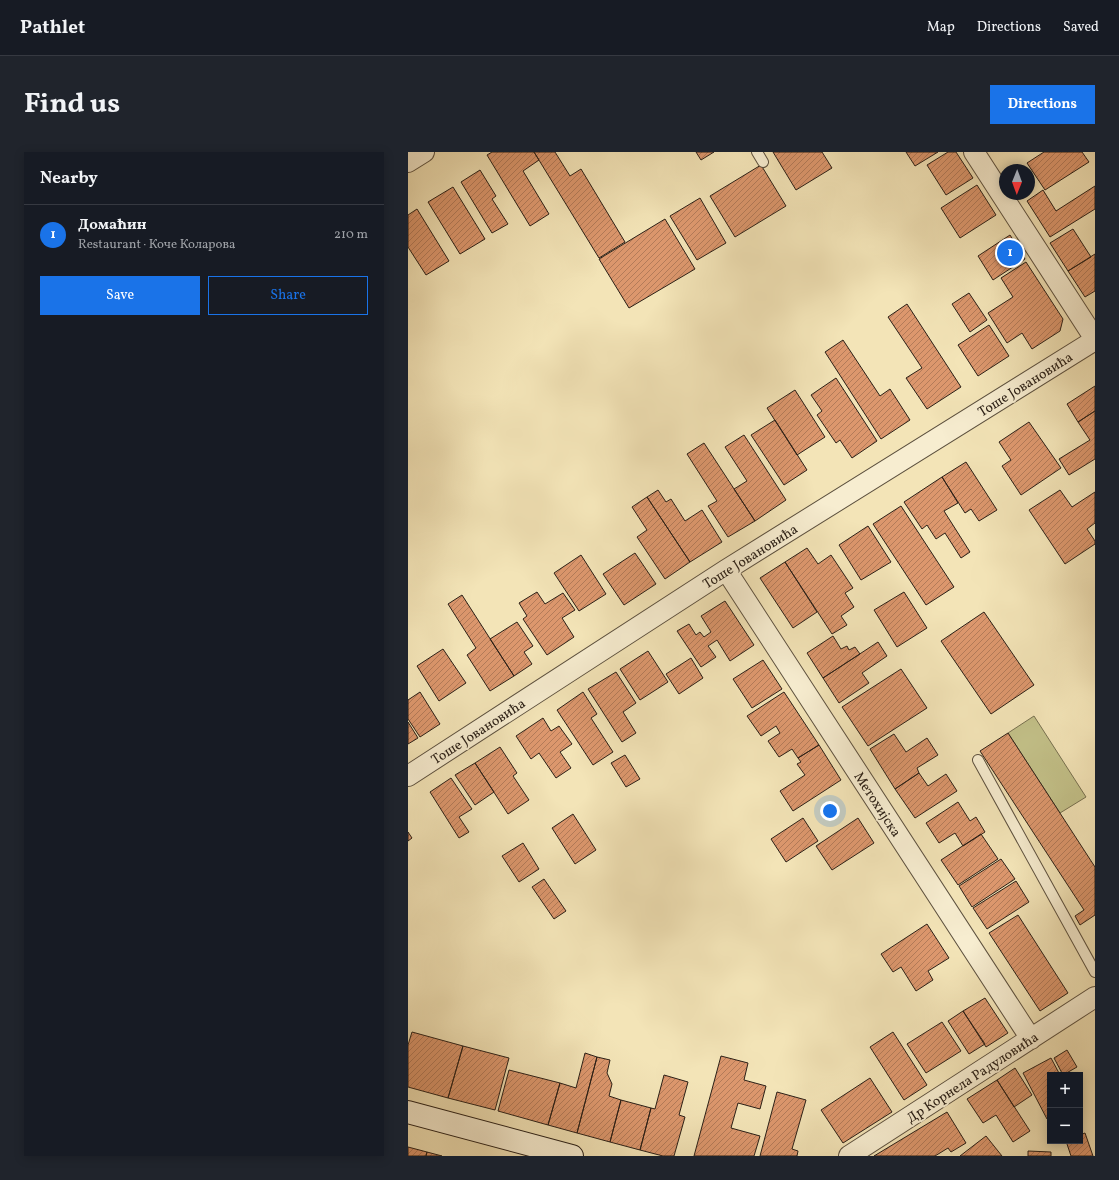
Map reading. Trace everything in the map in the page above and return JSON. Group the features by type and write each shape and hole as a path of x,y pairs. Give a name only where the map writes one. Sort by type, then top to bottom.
{"main road":[{"path":"408,1112 572,1156"}],"street":[{"path":"408,162 424,152"},
{"path":"974,152 1095,339"},
{"name":"Тоше Јовановића","path":"408,776 726,570 1095,339"},
{"name":"Метохијска","path":"726,570 1031,1039"},
{"name":"Др Корнела Радуловића","path":"849,1156 1095,997"}],"lane":[{"path":"757,152 763,162"},
{"path":"978,760 1095,972"}],"shaded area":[{"path":"1034,716 1086,797 1060,813 1008,733"}],"building":[{"path":"492,152 534,152 539,160 523,171 549,214 530,226 487,155"},
{"path":"534,152 555,152 570,176 581,169 625,242 599,258"},
{"path":"696,152 714,152 701,160"},
{"path":"773,152 822,152 832,168 796,190"},
{"path":"906,152 938,152 915,166"},
{"path":"948,152 956,152 973,178 946,195 927,165"},
{"path":"1044,152 1082,152 1089,162 1045,190 1035,175 1035,164 1027,163"},
{"path":"761,165 786,206 735,237 710,196"},
{"path":"480,170 496,196 492,199 508,224 492,233 461,182"},
{"path":"977,185 996,215 960,238 941,208"},
{"path":"1095,186 1095,209 1050,237 1027,201 1035,200 1035,196 1043,190 1056,211"},
{"path":"453,187 485,239 460,254 428,202"},
{"path":"700,198 726,243 697,260 670,216"},
{"path":"417,209 449,261 426,275 408,247 408,215"},
{"path":"665,219 695,269 629,308 599,259"},
{"path":"1073,229 1091,257 1068,271 1050,243"},
{"path":"1010,235 1025,259 993,280 978,256"},
{"path":"1095,254 1095,291 1085,297 1068,271"},
{"path":"1026,262 1063,319 1060,331 1032,349 1022,333 1007,343 988,313 1013,297 1001,278"},
{"path":"969,293 987,320 970,332 952,304"},
{"path":"907,304 961,387 927,409 906,378 922,368 888,317"},
{"path":"989,325 1009,356 978,376 958,345"},
{"path":"843,340 880,396 890,389 910,420 881,439 825,352"},
{"path":"836,378 877,441 852,458 840,440 836,443 817,415 822,411 811,395"},
{"path":"1095,386 1095,411 1078,422 1067,404"},
{"path":"795,390 825,437 797,455 767,408"},
{"path":"1095,411 1095,459 1069,475 1059,459 1090,440 1078,422"},
{"path":"775,420 807,470 784,485 751,435"},
{"path":"1029,422 1061,468 1021,495 1002,466 1011,460 999,442"},
{"path":"744,435 786,500 755,521 734,489 747,481 725,447"},
{"path":"704,443 755,521 728,537 708,506 717,501 687,454"},
{"path":"966,462 997,510 979,521 971,509 965,513 942,477"},
{"path":"942,477 958,503 944,511 970,552 961,558 945,533 936,539 927,525 922,529 904,502"},
{"path":"658,490 666,502 671,499 685,521 702,510 722,542 690,562 647,497"},
{"path":"1060,490 1072,507 1095,492 1095,523 1087,529 1095,541 1095,544 1065,564 1029,510"},
{"path":"647,497 690,562 665,579 637,537 647,530 632,507"},
{"path":"901,506 954,587 926,605 873,524"},
{"path":"868,526 891,562 861,580 839,545"},
{"path":"807,548 818,564 831,555 853,588 845,593 854,607 841,616 847,625 832,634 785,562"},
{"path":"635,553 656,584 624,605 603,574"},
{"path":"581,555 606,594 579,611 554,573"},
{"path":"785,562 817,612 793,628 760,578"},
{"path":"537,592 545,604 563,593 575,610 562,618 574,637 547,655 523,619 527,616 519,603"},
{"path":"904,592 927,628 897,647 874,610"},
{"path":"462,595 514,676 490,691 467,655 476,648 448,604"},
{"path":"725,601 754,645 730,661 717,640 708,646 716,657 701,667 677,631 689,624 696,635 700,632 704,637 711,632 701,616"},
{"path":"984,612 1034,685 991,714 941,641"},
{"path":"517,622 533,646 524,652 532,664 514,676 490,639"},
{"path":"833,636 841,649 847,646 849,650 855,647 860,654 823,678 807,653"},
{"path":"878,642 887,656 862,673 869,683 839,703 823,678"},
{"path":"443,649 466,683 439,701 417,666"},
{"path":"648,651 668,682 640,700 620,669"},
{"path":"691,658 703,678 679,694 666,674"},
{"path":"763,660 782,689 752,708 733,679"},
{"path":"901,669 927,708 868,746 842,707"},
{"path":"616,672 636,703 623,712 636,733 622,742 588,689"},
{"path":"420,692 440,724 420,737 408,719 408,700"},
{"path":"583,692 597,714 591,718 613,752 593,765 557,710"},
{"path":"784,692 819,745 798,758 792,749 779,757 768,741 780,733 776,726 761,736 747,716"},
{"path":"543,718 551,731 559,726 572,744 560,752 571,768 556,778 539,753 531,759 516,736"},
{"path":"408,722 418,738 408,744"},
{"path":"1008,733 1095,867 1095,915 1080,925 1075,916 1084,910 980,751"},
{"path":"894,734 906,752 927,738 938,755 917,768 919,773 895,789 870,749"},
{"path":"819,745 841,780 793,811 780,791 805,775 797,764 801,762 798,758"},
{"path":"500,747 517,773 513,776 529,800 508,814 475,763"},
{"path":"625,755 640,779 626,787 611,763"},
{"path":"475,763 494,792 475,805 455,775"},
{"path":"919,773 928,786 946,774 957,791 915,818 895,789"},
{"path":"451,778 472,809 459,817 469,832 459,838 430,792"},
{"path":"958,802 970,821 976,817 985,832 963,846 955,833 939,843 926,823"},
{"path":"573,814 596,850 575,864 552,828"},
{"path":"803,818 818,841 786,862 771,839"},
{"path":"858,818 874,843 832,870 816,846"},
{"path":"408,832 412,838 408,841"},
{"path":"981,834 998,859 958,885 941,860"},
{"path":"523,843 539,869 519,882 502,856"},
{"path":"1001,859 1015,879 972,907 959,886"},
{"path":"544,879 566,911 554,919 532,887"},
{"path":"1016,881 1029,902 987,929 973,908"},
{"path":"1018,915 1068,993 1040,1011 989,933"},
{"path":"927,924 949,958 928,971 933,980 916,991 901,967 893,972 881,954"},
{"path":"985,998 1008,1033 986,1047 963,1011"},
{"path":"963,1011 985,1044 969,1054 948,1021"},
{"path":"942,1022 961,1051 926,1073 907,1044"},
{"path":"412,1032 463,1046 448,1098 408,1087 408,1045"},
{"path":"893,1032 927,1085 904,1100 870,1047"},
{"path":"463,1046 509,1058 495,1110 448,1098"},
{"path":"1067,1050 1077,1067 1068,1072 1061,1072 1054,1058"},
{"path":"585,1053 597,1057 577,1133 548,1125 560,1083 576,1088"},
{"path":"721,1056 748,1063 744,1080 766,1086 760,1109 738,1103 731,1128 760,1136 754,1156 694,1156"},
{"path":"597,1057 610,1060 607,1073 612,1084 609,1096 621,1100 610,1142 577,1133"},
{"path":"1051,1058 1058,1072 1047,1072 1047,1119 1023,1073"},
{"path":"1015,1068 1032,1095 1014,1107 997,1080"},
{"path":"509,1070 560,1083 548,1125 498,1111"},
{"path":"664,1075 688,1082 679,1115 685,1117 674,1156 663,1156 640,1150 651,1108 655,1109"},
{"path":"870,1078 892,1112 843,1143 821,1110"},
{"path":"997,1080 1030,1131 1013,1142 996,1115 983,1123 967,1099"},
{"path":"777,1092 806,1100 792,1149 798,1151 797,1156 760,1156"},
{"path":"621,1100 651,1108 640,1150 610,1142"},
{"path":"947,1112 966,1143 951,1152 948,1148 935,1156 874,1156"},
{"path":"1085,1133 1093,1156 1071,1156 1067,1144 1083,1144 1083,1134"},
{"path":"986,1136 1002,1156 960,1156"},
{"path":"408,1147 427,1152 426,1156 408,1156"},
{"path":"1028,1151 1051,1152 1051,1156 1028,1156"},
{"path":"427,1152 442,1156 426,1156"}],"place":[{"name":"Домаћин","path":"1010,253"}]}
